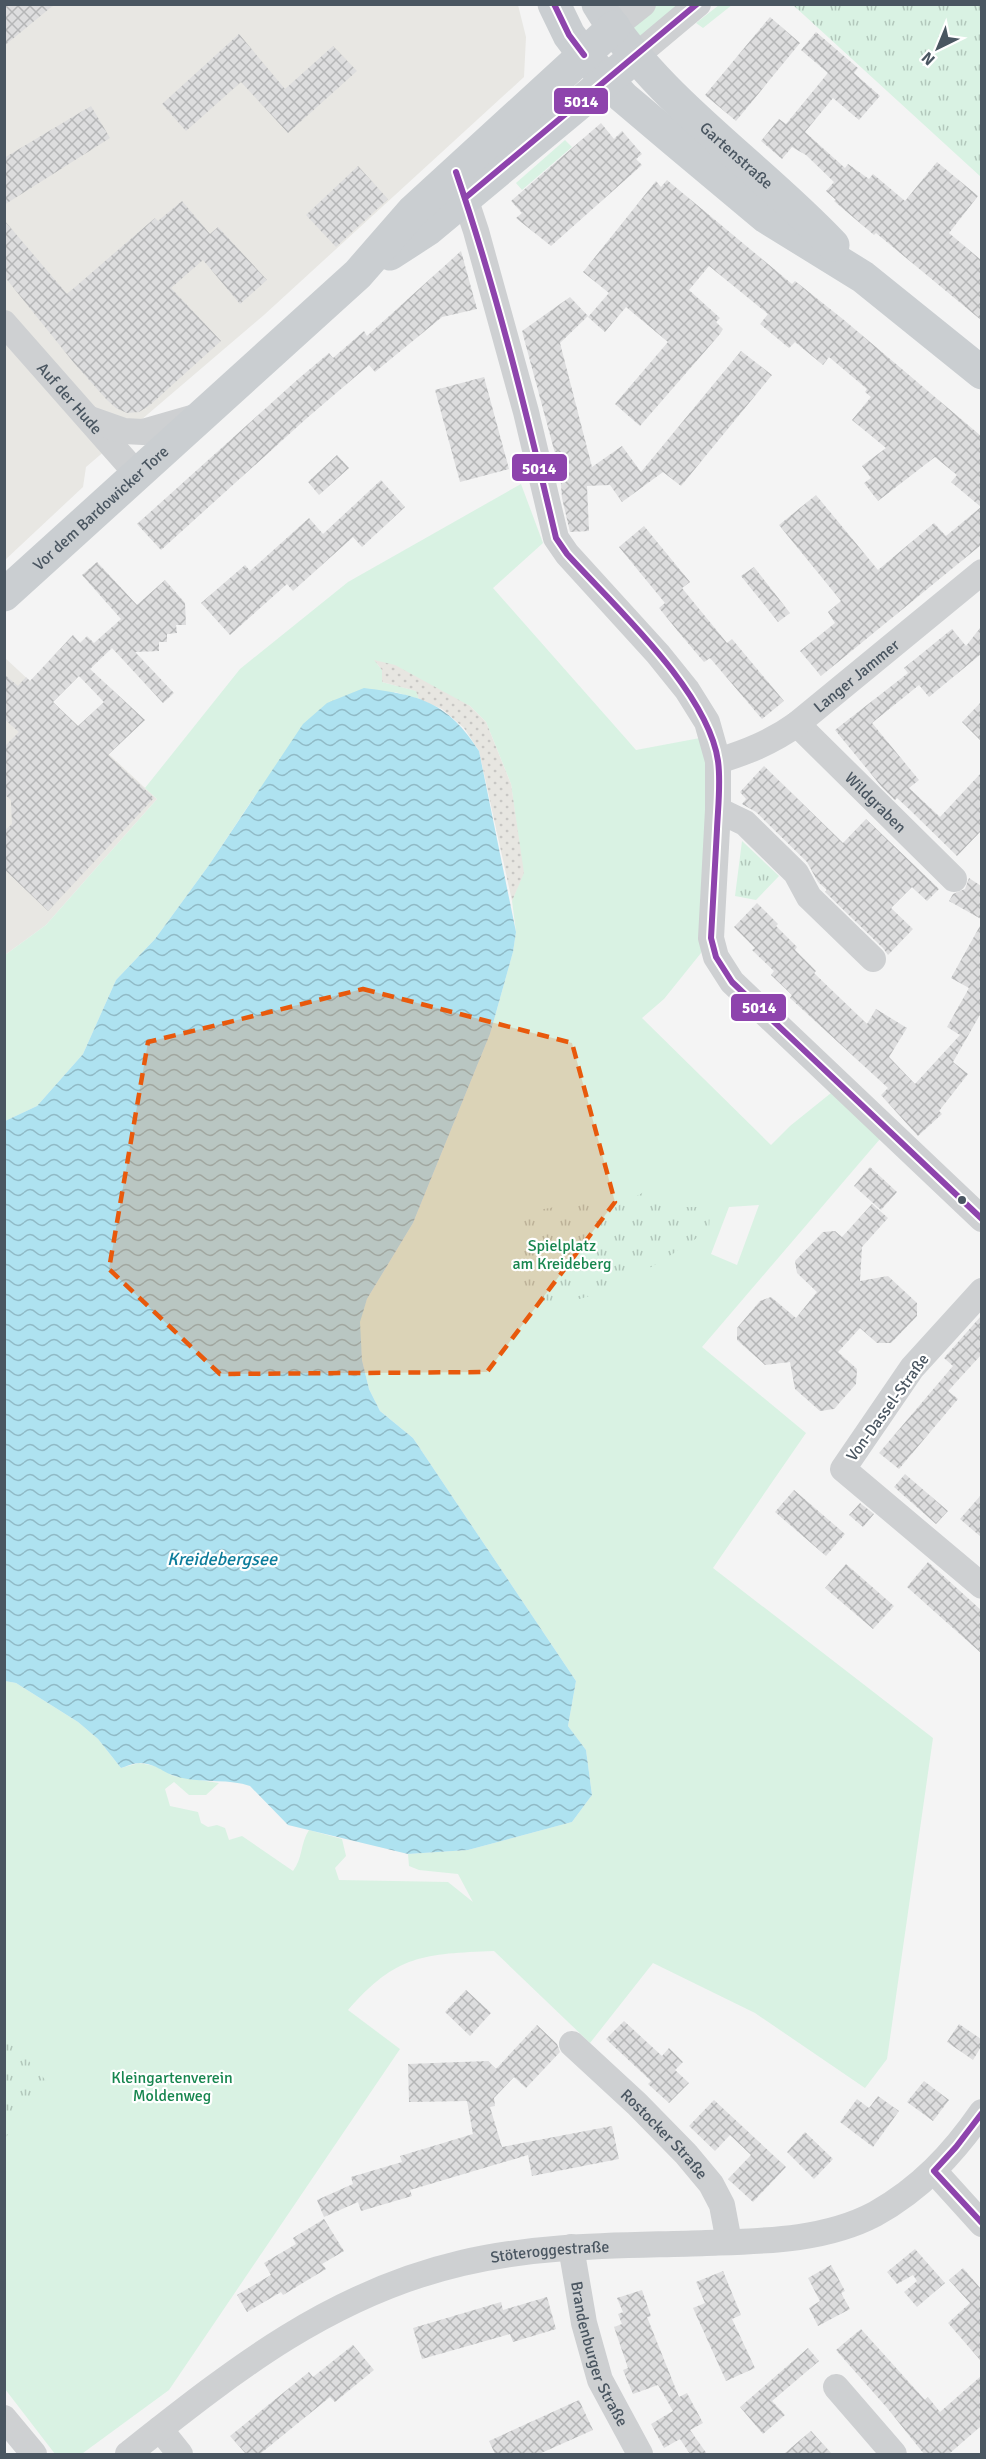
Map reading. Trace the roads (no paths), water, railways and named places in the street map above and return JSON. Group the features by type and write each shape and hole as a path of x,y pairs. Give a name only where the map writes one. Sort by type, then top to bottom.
{"main road":[{"name":"Gartenstraße","path":"554,4 569,35 606,81 766,217 863,277 981,373"},
{"name":"Gartenstraße","path":"606,16 636,56 695,116 798,208 863,277"},
{"name":"Vor dem Bardowicker Tore","path":"4,596 197,418 358,274 427,230 460,185 584,55 606,16"},
{"name":"Vor dem Bardowicker Tore","path":"460,185 606,81 636,56"}],"street":[{"path":"606,16 643,4"},
{"path":"636,56 698,4"},
{"path":"460,185 526,412 556,538 567,554 687,690 707,722 718,761 718,810 711,938 716,957 724,972 981,1218"},
{"name":"Auf der Hude","path":"4,323 137,474"},
{"name":"Vor dem Bardowicker Tore","path":"89,419 124,431 143,432 197,418"},
{"name":"Langer Jammer","path":"718,761 754,750 797,724 981,572"},
{"name":"Wildgraben","path":"797,724 954,879"},
{"path":"718,810 744,823 795,873 808,897 873,958"},
{"name":"Von-Dassel-Straße","path":"981,1291 912,1368 843,1469 981,1587"},
{"name":"Rostocker Straße","path":"572,2044 637,2104 686,2154 711,2184 722,2205 729,2242"},
{"name":"Stöteroggestraße","path":"128,2454 261,2352 316,2319 382,2288 462,2263 503,2255 571,2247 729,2242 810,2235 845,2226 873,2215 905,2195 934,2171 956,2147 981,2112"},
{"path":"934,2171 981,2224"},
{"name":"Brandenburger Straße","path":"571,2247 584,2323 600,2380 640,2454"},
{"path":"836,2387 894,2454"},
{"path":"4,2418 34,2454"},
{"path":"160,2429 180,2454"}],"water":[{"name":"Kreidebergsee","path":"364,688 417,698 444,711 456,721 479,751 516,932 513,952 490,1034 413,1223 367,1299 360,1322 362,1360 369,1389 380,1411 413,1438 576,1681 568,1726 586,1750 592,1795 572,1822 468,1850 408,1854 288,1825 250,1786 232,1782 184,1778 155,1766 140,1763 121,1768 98,1739 78,1722 16,1683 5,1681 5,1121 37,1106 83,1054 116,980 155,939 209,865 303,724 327,703"}],"park label":[{"name":"Spielplatz am Kreideberg","path":"562,1254"},
{"name":"Kleingartenverein Moldenweg","path":"172,2086"}]}
